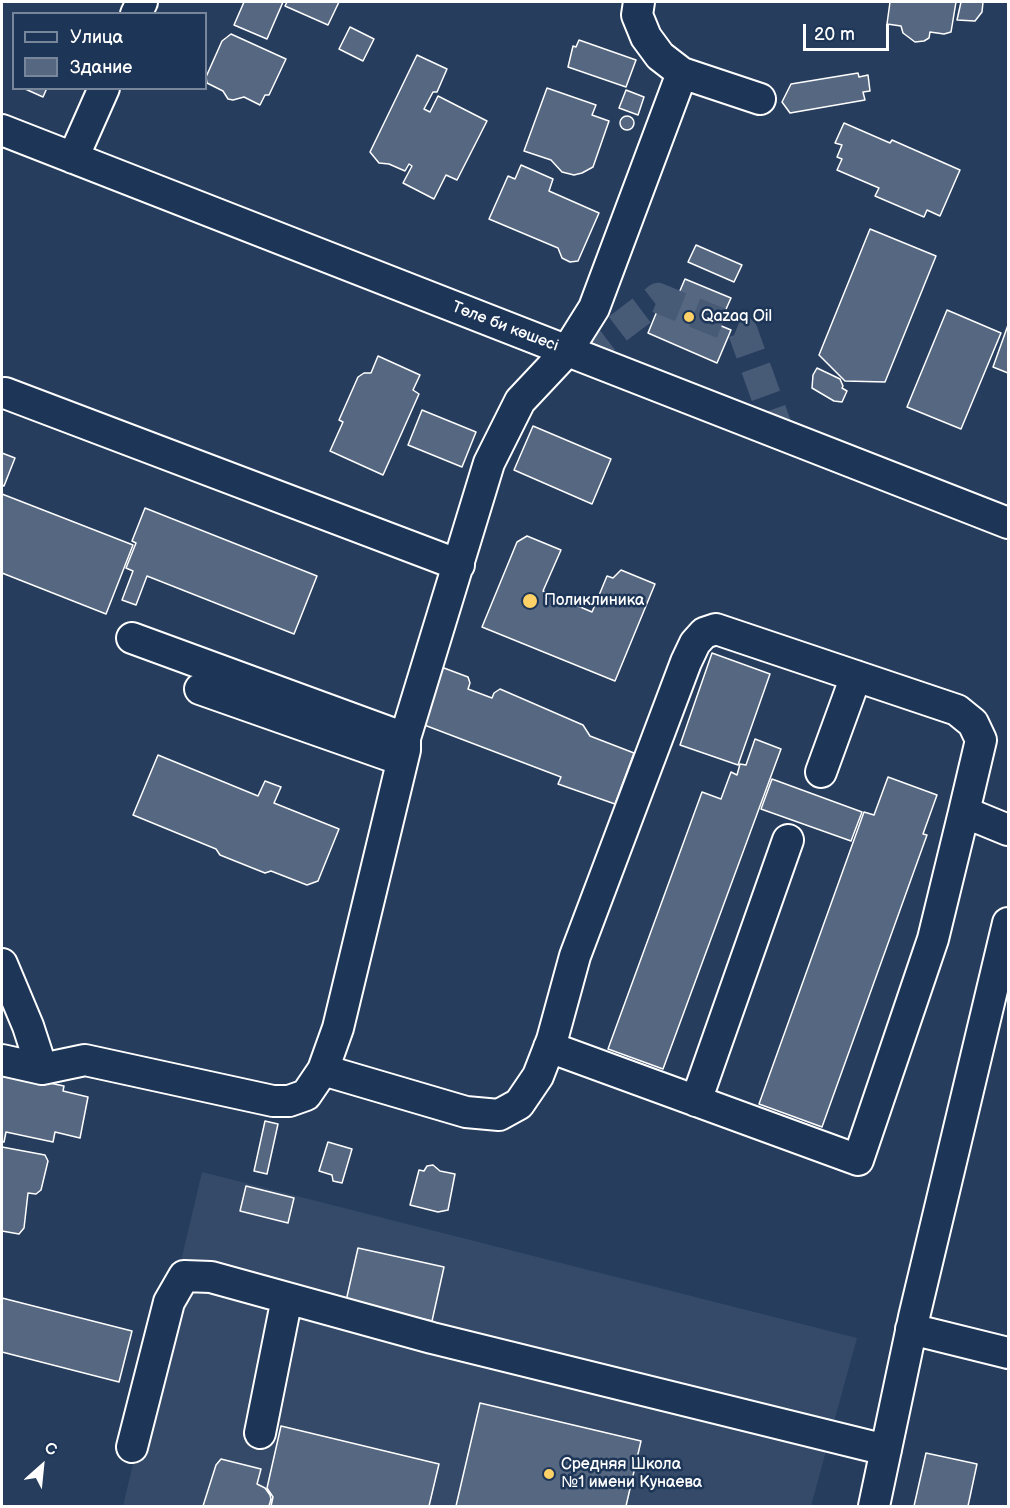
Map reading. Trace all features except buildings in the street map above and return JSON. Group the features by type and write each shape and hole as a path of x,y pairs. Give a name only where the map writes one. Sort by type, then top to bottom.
{"street":[{"path":"639,2 637,15 646,37 660,56 682,74 760,99"},
{"path":"2,1060 42,1069 85,1060 273,1101 289,1101 306,1095 323,1070 338,1028 404,749 489,463 520,401 567,351 594,308 682,74"},
{"path":"73,158 103,90"},
{"name":"Төле би көшесі","path":"2,130 1008,523"},
{"path":"5,393 459,565"},
{"path":"323,1070 466,1112 499,1115 519,1104 538,1076 549,1047 575,956 686,662 695,643 704,633 716,629 957,710 973,723 981,741 933,939 858,1160 549,1047"},
{"path":"132,638 404,749"},
{"path":"821,772 856,676"},
{"path":"200,689 404,749"},
{"path":"964,812 1008,830"},
{"path":"696,1101 788,840"},
{"path":"874,1506 911,1329 1008,923"},
{"path":"2,964 28,1026 42,1069"},
{"path":"132,1447 168,1302 184,1276 211,1277 432,1338 886,1450"},
{"path":"260,1433 287,1298"},
{"path":"911,1329 1008,1353"}],"shaded area":[{"path":"202,1172 857,1338 811,1506 123,1506"}],"tunnel":[{"path":"582,356 658,298 743,332 780,435"}],"place":[{"name":"Qazaq Oil","path":"689,317"},
{"name":"Поликлиника","path":"530,601"},
{"name":"Средняя Школа №1 имени Кунаева","path":"549,1474"}]}
